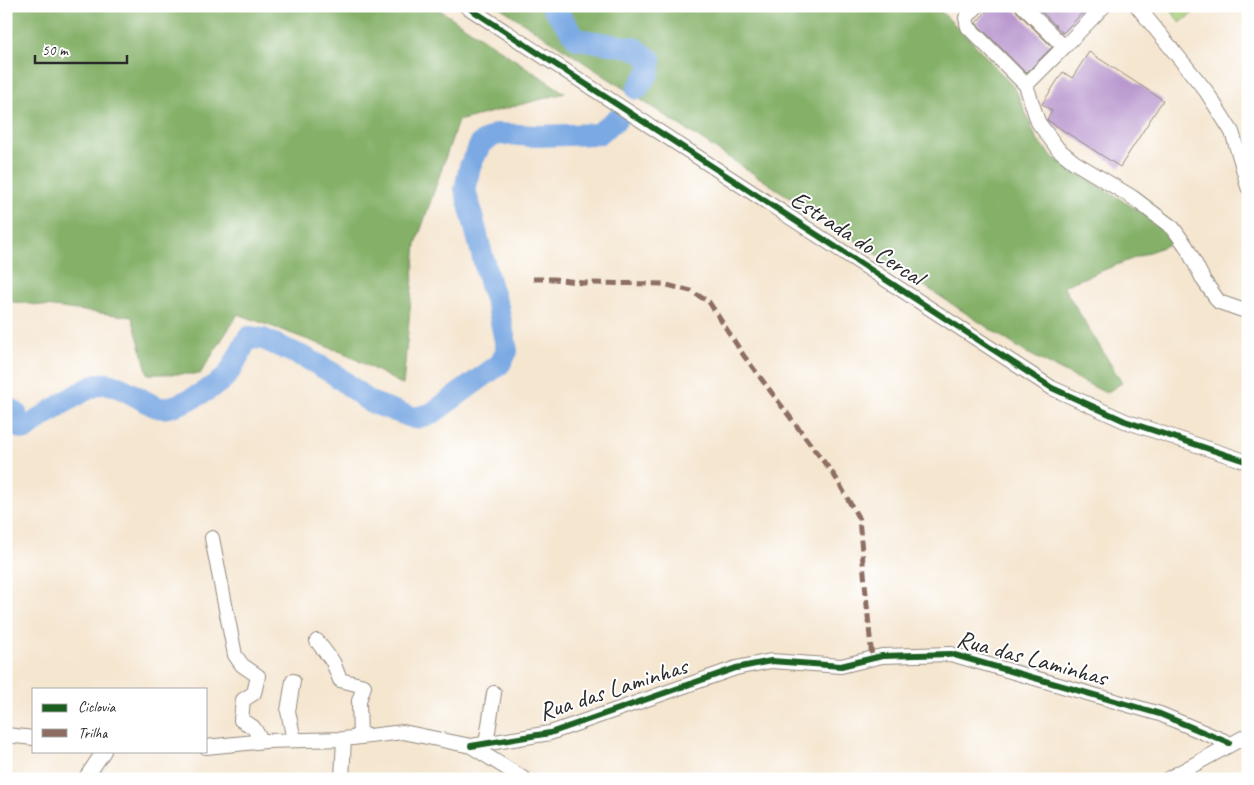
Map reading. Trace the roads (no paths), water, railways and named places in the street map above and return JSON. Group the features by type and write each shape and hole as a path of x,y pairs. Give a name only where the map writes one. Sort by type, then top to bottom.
{"street":[{"name":"Estrada do Cercal","path":"466,6 1052,388 1125,421 1248,462"},
{"path":"977,6 966,18 968,27 1026,84 1038,122 1058,149 1074,162 1132,198 1173,228 1186,246 1204,281 1219,302 1248,312"},
{"path":"1023,6 1064,47"},
{"path":"1026,84 1104,6"},
{"path":"1137,6 1206,92 1232,132 1244,159 1248,187"},
{"path":"212,538 235,655 242,665 258,676 254,692 243,700 242,720 254,727 262,741"},
{"path":"317,641 333,662 340,680 364,686 359,701 360,736"},
{"name":"Rua das Laminhas","path":"471,746 550,733 736,668 771,661 841,666 882,656 951,654 1160,714 1229,743"},
{"path":"293,681 288,711 294,740"},
{"path":"486,744 494,693"},
{"path":"208,747 262,741 344,738 403,732 471,746 524,779"},
{"path":"6,735 32,738"},
{"path":"1168,779 1229,743 1248,735"},
{"path":"342,779 344,738"},
{"path":"85,779 103,752"}],"waterway":[{"path":"552,6 577,39 635,48 651,60 649,72 637,89"},
{"path":"6,406 16,413 18,427 26,429 74,396 101,384 122,389 157,407 173,406 194,397 223,379 228,374 249,337 263,339 308,359 334,374 370,402 414,418 431,414 500,364 507,351 498,307 490,285 465,189 470,166 481,143 497,134 537,136 598,134 617,119"}]}
